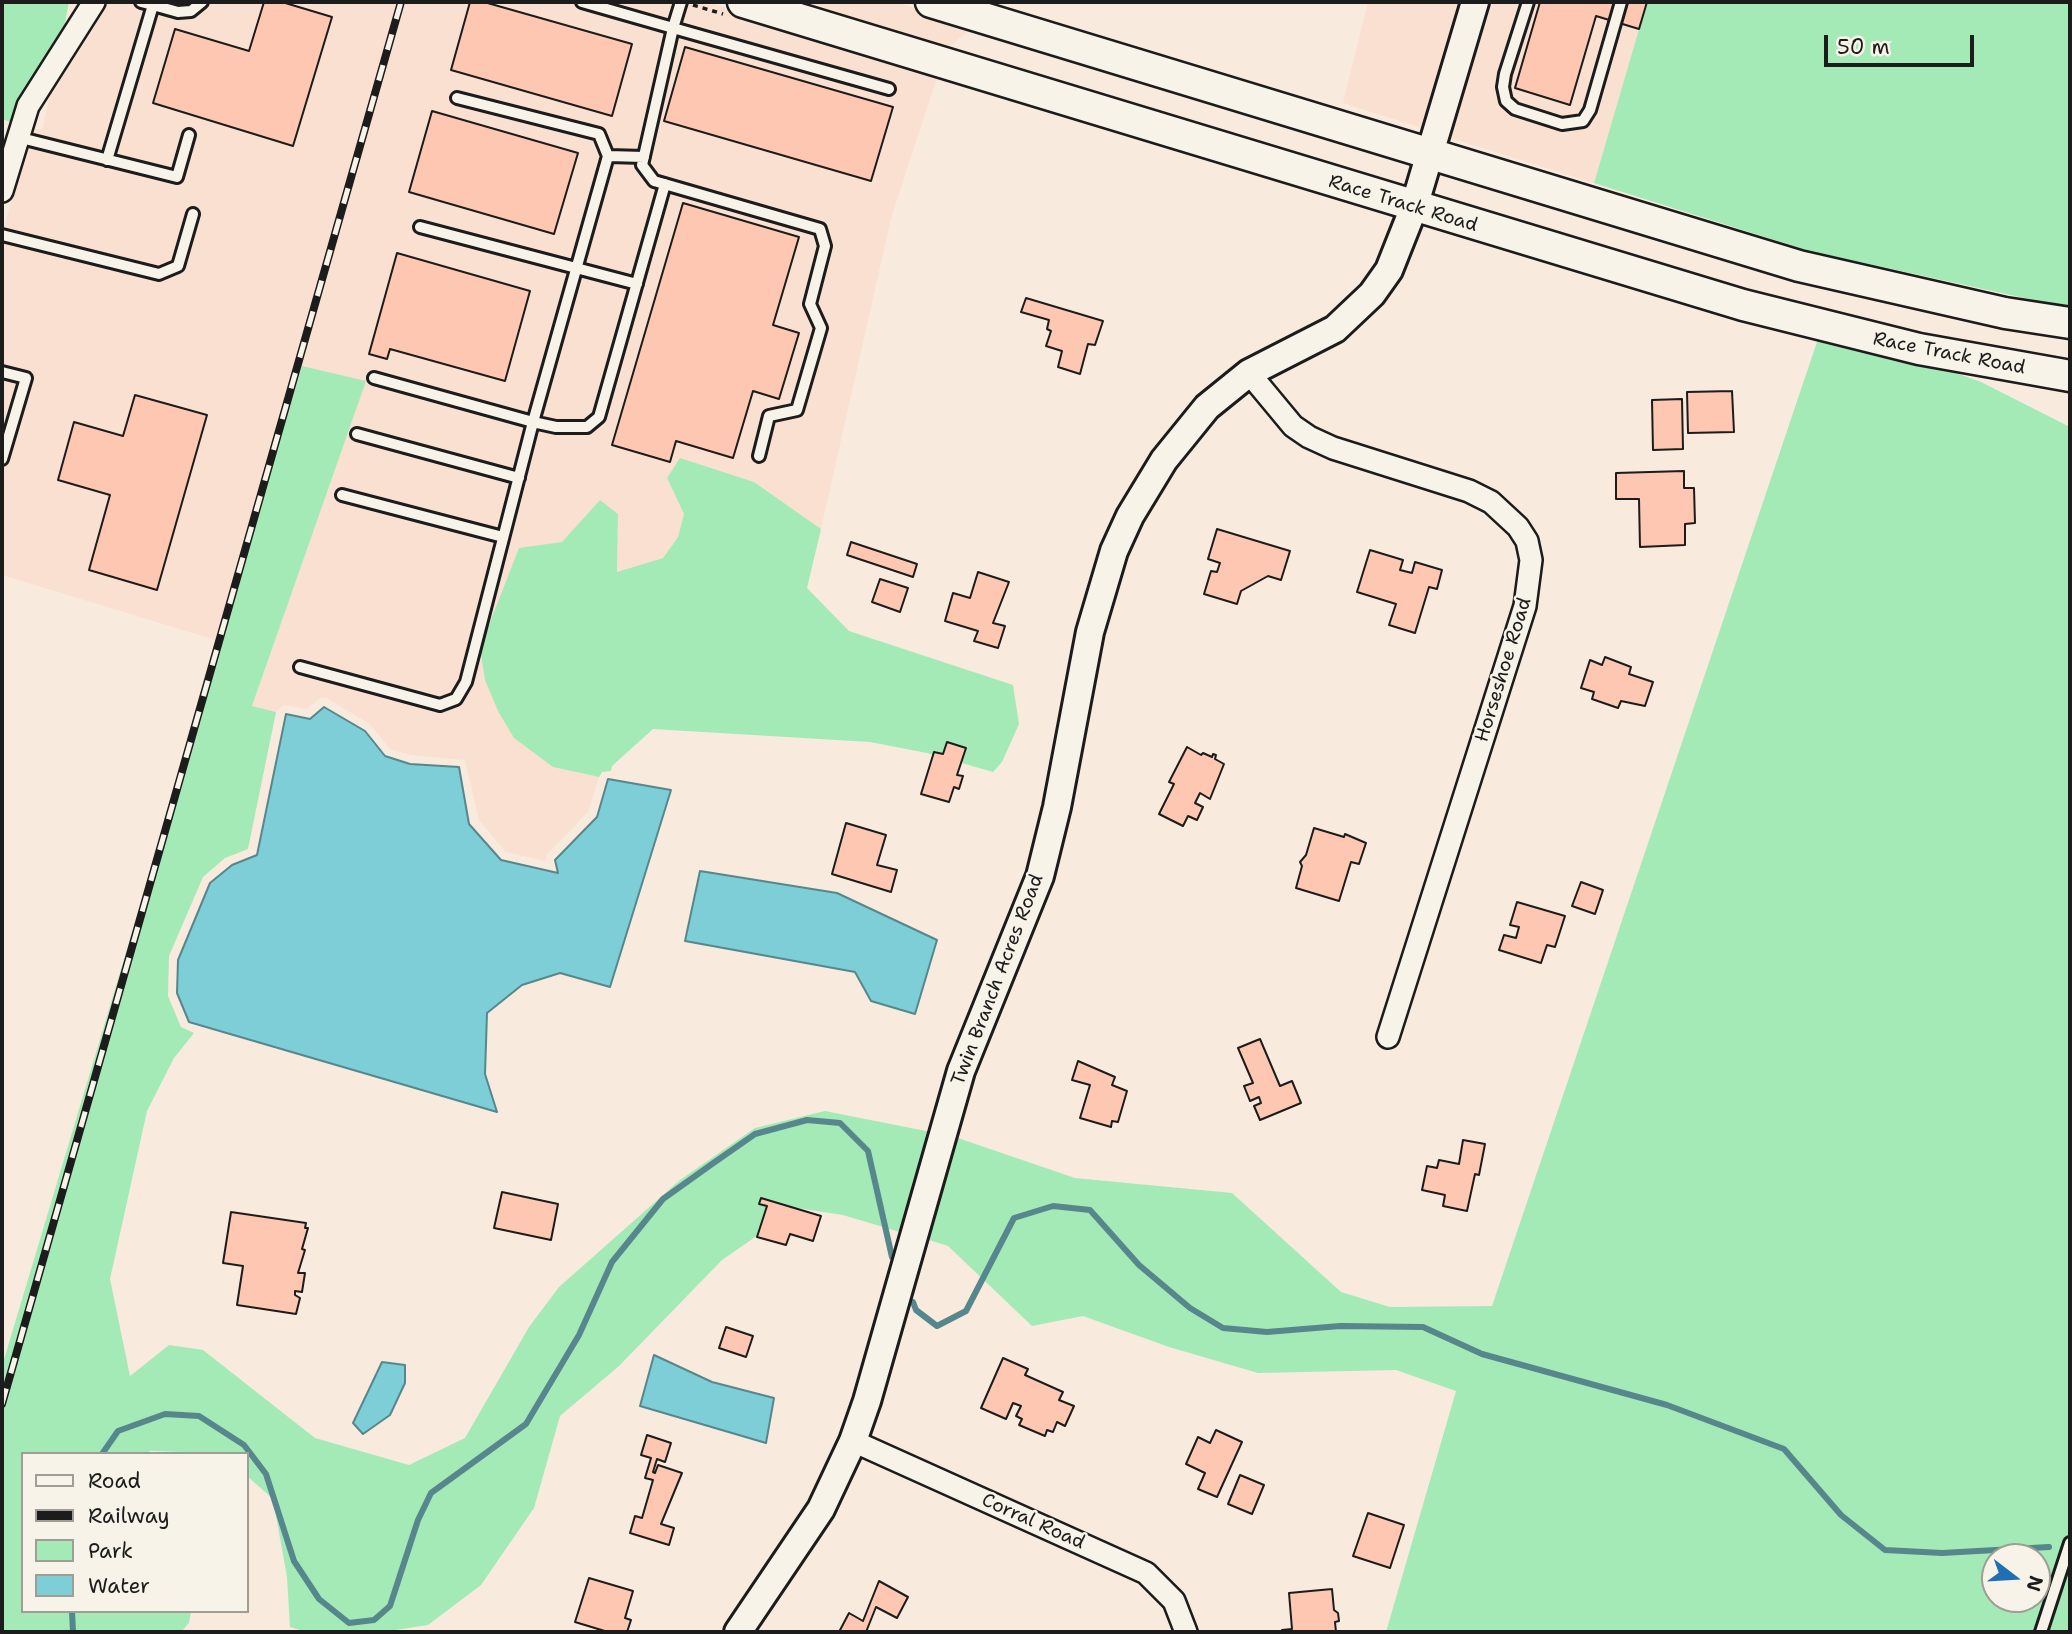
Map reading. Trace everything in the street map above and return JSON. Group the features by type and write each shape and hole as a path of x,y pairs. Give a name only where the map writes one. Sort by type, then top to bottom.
{"main road":[{"name":"Race Track Road","path":"743,2 1414,207 1843,332 1919,349 2070,376"},
{"path":"931,2 1799,266 1955,302 2070,323"}],"street":[{"path":"2,191 10,148 28,106 94,2"},
{"name":"Twin Branch Acres Road","path":"738,1632 821,1509 853,1441 880,1361 961,1071 1040,876 1057,807 1090,632 1114,551 1147,487 1186,430 1217,398 1249,373 1313,342 1354,312 1388,270 1414,207 1475,2"},
{"name":"Horseshoe Road","path":"1249,373 1286,418 1309,437 1333,449 1469,491 1491,502 1518,527 1529,551 1531,581 1525,606 1388,1037"},
{"name":"Corral Road","path":"853,1441 1146,1573 1174,1601 1186,1632"}],"lane":[{"path":"141,2 153,3 178,12 191,11 202,2"},
{"path":"582,2 889,89"},
{"path":"681,2 642,165 654,181 820,229 825,246 810,304 821,328 797,410 769,416 759,456"},
{"path":"1528,2 1505,74 1503,87 1506,101 1515,110 1562,124 1583,121 1590,110 1621,2"},
{"path":"107,160 153,3"},
{"path":"300,667 440,705 456,699 466,682 533,422 608,156 599,134 457,97"},
{"path":"10,148 107,160 177,177 189,135"},
{"path":"608,156 644,157"},
{"path":"373,377 533,422 556,427 587,427 599,418 665,184"},
{"path":"2,234 159,274 178,266 193,214"},
{"path":"420,228 637,284"},
{"path":"2,372 26,378 5,435 2,458"},
{"path":"357,434 519,478"},
{"path":"342,495 503,537"},
{"path":"2041,1632 2070,1543"}],"shaded area":[{"path":"107,2 707,2 939,72 891,218 821,529 754,482 680,459 667,478 684,514 678,537 663,558 617,572 618,514 600,500 562,542 553,767 599,777 588,812 547,854 545,861 506,852 479,820 465,760 411,755 390,749 370,724 326,698 320,698 307,709 284,705 276,712 252,707 365,381 302,367 219,641 2,575 2,234 32,128 42,130 50,95 95,26"},
{"path":"778,2 895,2 975,26 946,49"},
{"path":"1368,2 1463,2 1425,129 1343,103"},
{"path":"1487,2 1647,2 1594,183 1447,137"}],"green space":[{"path":"2,2 69,2 63,33 18,100 10,122 2,119"},
{"path":"1647,2 2070,2 2070,308 1860,262 1844,262 1594,183"},
{"path":"1819,336 1920,360 1981,382 2070,427 2070,1632 1386,1632 1456,1391 1396,1370 1258,1373 1169,1347 1083,1316 1032,1326 948,1246 926,1239 955,1137 1075,1178 1232,1193 1341,1292 1390,1307 1492,1306"},
{"path":"302,366 366,381 252,706 276,712 248,849 225,858 203,877 169,956 168,996 181,1027 194,1033 174,1058 147,1111 110,1279 130,1376 169,1345 203,1350 315,1438 409,1465 465,1438 529,1327 559,1287 680,1180 755,1128 825,1111 931,1132 903,1233 843,1215 797,1208 722,1260 619,1366 560,1416 534,1508 481,1585 428,1625 382,1632 307,1632 290,1627 287,1577 273,1499 248,1477 248,1452 150,1451 21,1452 21,1613 191,1613 189,1623 181,1632 2,1632 2,1366"},
{"path":"680,458 754,482 821,529 807,588 849,631 1013,685 1019,724 1002,762 993,772 927,753 870,742 653,729 612,766 611,771 602,772 599,777 553,767 514,738 498,711 485,680 480,648 519,548 562,542 600,500 618,514 617,572 663,558 678,537 684,514 667,478"}],"water":[{"path":"324,707 365,731 385,756 410,764 459,767 469,824 501,860 558,873 555,860 597,817 608,779 671,790 610,987 560,973 522,985 487,1013 485,1074 497,1112 189,1022 177,993 178,960 210,883 232,865 257,855 286,714 310,719"},
{"path":"700,871 837,893 937,940 915,1014 871,1001 855,972 685,941"},
{"path":"654,1355 712,1382 774,1398 766,1443 640,1406"},
{"path":"382,1362 405,1365 405,1383 390,1415 363,1434 353,1423"}],"building":[{"path":"264,2 282,2 332,17 293,146 153,103 175,29 249,51"},
{"path":"470,2 484,2 632,44 612,116 451,70"},
{"path":"1540,2 1647,2 1639,29 1596,16 1570,105 1515,88"},
{"path":"685,47 893,107 871,181 664,121"},
{"path":"432,111 578,153 554,234 409,192"},
{"path":"683,203 799,237 773,325 799,333 779,399 753,391 733,458 676,441 670,462 612,445"},
{"path":"397,253 530,291 505,381 390,349 387,359 369,354"},
{"path":"1026,298 1103,321 1095,345 1088,344 1080,374 1058,367 1062,351 1046,346 1051,331 1047,329 1049,320 1021,312"},
{"path":"1732,391 1734,432 1688,433 1687,392"},
{"path":"135,395 207,415 157,590 89,570 110,495 58,480 74,422 123,436"},
{"path":"1682,399 1683,449 1653,450 1652,400"},
{"path":"1684,471 1684,488 1694,488 1695,523 1685,524 1685,545 1640,547 1639,499 1616,499 1616,473"},
{"path":"1217,529 1290,551 1281,580 1268,576 1241,591 1237,604 1204,594 1211,571 1217,572 1220,563 1208,559"},
{"path":"851,542 917,564 913,577 847,555"},
{"path":"1370,550 1403,560 1400,570 1412,573 1415,562 1442,570 1437,589 1429,587 1415,633 1389,625 1396,604 1357,592"},
{"path":"978,572 1009,582 993,623 1005,626 998,648 974,641 978,631 945,621 953,593 970,598"},
{"path":"880,579 908,588 900,612 872,602"},
{"path":"1605,657 1631,667 1629,674 1653,682 1645,706 1621,701 1618,708 1592,699 1594,692 1581,688 1590,660 1602,665"},
{"path":"947,742 966,748 957,775 963,776 959,789 954,787 949,802 921,794 934,752 943,754"},
{"path":"1187,747 1201,755 1216,755 1215,759 1224,764 1210,799 1200,793 1195,803 1203,807 1197,820 1188,816 1183,826 1159,814 1174,784 1169,782"},
{"path":"846,823 886,835 877,865 897,870 891,892 832,874"},
{"path":"1314,828 1344,837 1345,834 1366,843 1359,864 1351,862 1339,901 1296,888 1302,866 1300,862 1306,855"},
{"path":"1581,882 1603,890 1595,914 1572,906"},
{"path":"1517,902 1565,916 1555,947 1547,945 1541,963 1499,950 1504,935 1516,938 1519,927 1510,925"},
{"path":"1260,1039 1280,1086 1292,1081 1301,1103 1260,1120 1254,1106 1261,1103 1259,1097 1250,1101 1244,1086 1253,1083 1238,1048"},
{"path":"1078,1061 1115,1077 1112,1085 1127,1091 1118,1122 1112,1121 1111,1127 1080,1118 1090,1085 1072,1080"},
{"path":"1463,1140 1485,1144 1479,1175 1475,1174 1467,1211 1443,1206 1445,1195 1422,1190 1427,1166 1437,1168 1439,1160 1459,1164"},
{"path":"502,1192 558,1204 551,1240 494,1228"},
{"path":"761,1198 821,1216 813,1241 790,1234 786,1245 757,1237 767,1206 759,1204"},
{"path":"231,1212 306,1223 305,1228 308,1228 302,1249 305,1250 298,1273 305,1273 302,1292 295,1291 295,1295 300,1298 296,1314 237,1305 243,1266 223,1263"},
{"path":"726,1327 753,1336 746,1357 719,1348"},
{"path":"1003,1358 1028,1369 1025,1375 1063,1392 1059,1400 1074,1406 1065,1426 1057,1422 1053,1432 1047,1430 1045,1436 1019,1425 1022,1419 1016,1416 1021,1406 1013,1403 1006,1419 981,1408"},
{"path":"1216,1430 1242,1442 1217,1497 1198,1489 1205,1473 1186,1464 1198,1437 1210,1443"},
{"path":"647,1435 671,1443 665,1462 657,1459 653,1472 655,1473 658,1465 682,1473 661,1524 674,1528 669,1545 630,1533 635,1516 642,1518 653,1480 645,1478 651,1458 641,1455"},
{"path":"1240,1475 1264,1485 1252,1514 1228,1504"},
{"path":"1368,1513 1404,1525 1390,1568 1353,1556"},
{"path":"589,1578 633,1591 625,1618 631,1620 627,1632 608,1632 575,1622"},
{"path":"879,1581 908,1597 897,1618 876,1607 866,1632 839,1632 849,1613 863,1621"},
{"path":"1332,1589 1334,1610 1338,1613 1339,1621 1335,1622 1336,1632 1282,1632 1292,1629 1289,1593"}],"waterway":[{"path":"103,1452 118,1431 165,1414 199,1416 244,1445 266,1474 294,1561 319,1599 349,1623 374,1620 390,1606 418,1520 431,1493 526,1424 579,1335 612,1262 663,1199 712,1164 755,1134 807,1120 840,1123 868,1151 892,1257"},
{"path":"913,1302 916,1310 937,1326 966,1311 1014,1218 1053,1206 1090,1210 1139,1265 1190,1308 1223,1328 1267,1332 1340,1326 1423,1327 1482,1354 1667,1405 1784,1449 1841,1515 1885,1550 1942,1553 1981,1551"},
{"path":"72,1613 73,1632"}],"railway":[{"path":"2,1404 401,2"}]}
